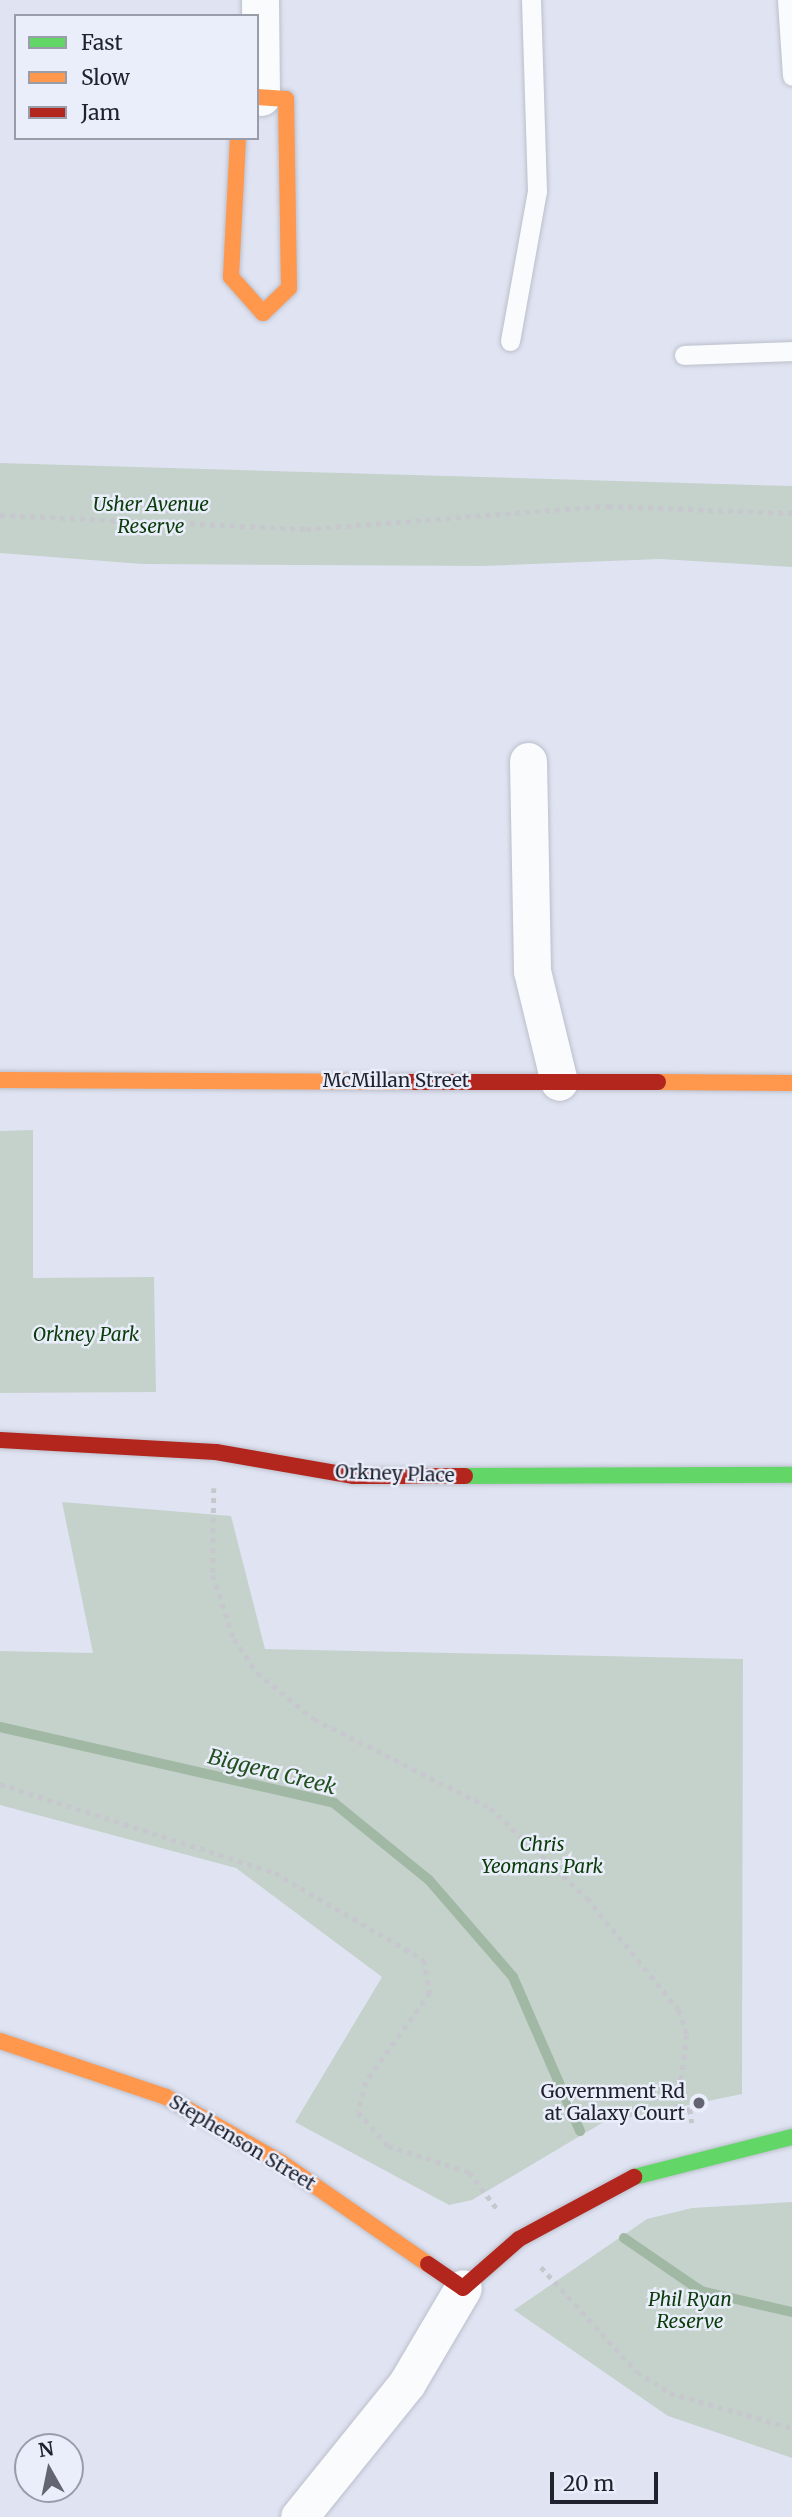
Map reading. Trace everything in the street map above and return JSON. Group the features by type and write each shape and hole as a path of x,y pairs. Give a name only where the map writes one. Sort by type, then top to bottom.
{"street":[{"path":"238,140 232,277 263,313 289,288 286,99 259,97 260,0"},
{"path":"528,761 532,971 559,1082"},
{"name":"McMillan Street","path":"0,1080 792,1083"},
{"name":"Orkney Place","path":"0,1440 216,1452 354,1476 792,1475"},
{"name":"Stephenson Street","path":"0,2041 166,2097 282,2163 463,2288"},
{"path":"299,2517 407,2383 463,2288 519,2239 617,2181 697,2157 792,2137"}],"lane":[{"path":"510,341 530,260 537,191 531,0"},
{"path":"787,0 792,76"},
{"path":"684,355 792,351"}],"path":[{"path":"0,515 306,529 608,506 792,513"},
{"path":"216,1452 213,1575 234,1639 257,1673 314,1720 491,1808 587,1898 686,2024 676,2103 677,2112 690,2109 697,2157"},
{"path":"0,1784 275,1872 424,1959 430,1993 366,2082 358,2112 388,2147 469,2172 567,2301 637,2372 670,2393 792,2428"}],"green space":[{"name":"Usher Avenue Reserve","path":"0,463 792,486 792,567 660,559 483,566 142,564 0,553"},
{"name":"Orkney Park","path":"33,1130 33,1278 154,1277 156,1392 0,1393 0,1131"},
{"name":"Chris Yeomans Park","path":"62,1502 231,1516 265,1649 743,1659 742,2094 602,2123 472,2200 449,2205 295,2122 382,1977 236,1868 0,1805 0,1651 93,1653"},
{"name":"Phil Ryan Reserve","path":"792,2202 792,2458 668,2416 514,2310 647,2219 692,2208"}],"waterway":[{"name":"Biggera Creek","path":"0,1727 334,1803 429,1880 513,1977 580,2131"},
{"name":"Biggera Creek","path":"624,2238 701,2291 792,2312"}],"traffic: fast":[{"path":"465,1476 792,1475"},
{"path":"634,2177 792,2137"}],"traffic: slow":[{"path":"238,140 231,277 263,313 289,288 286,99 259,97"},
{"path":"0,1080 403,1082"},
{"path":"658,1082 792,1083"},
{"path":"0,2041 166,2097 282,2163 428,2264"}],"traffic: jam":[{"path":"403,1082 658,1082"},
{"path":"0,1440 216,1452 354,1476 465,1476"},
{"path":"428,2264 463,2288 519,2239 634,2177"}],"place":[{"name":"Government Rd at Galaxy Court","path":"699,2103"}]}
